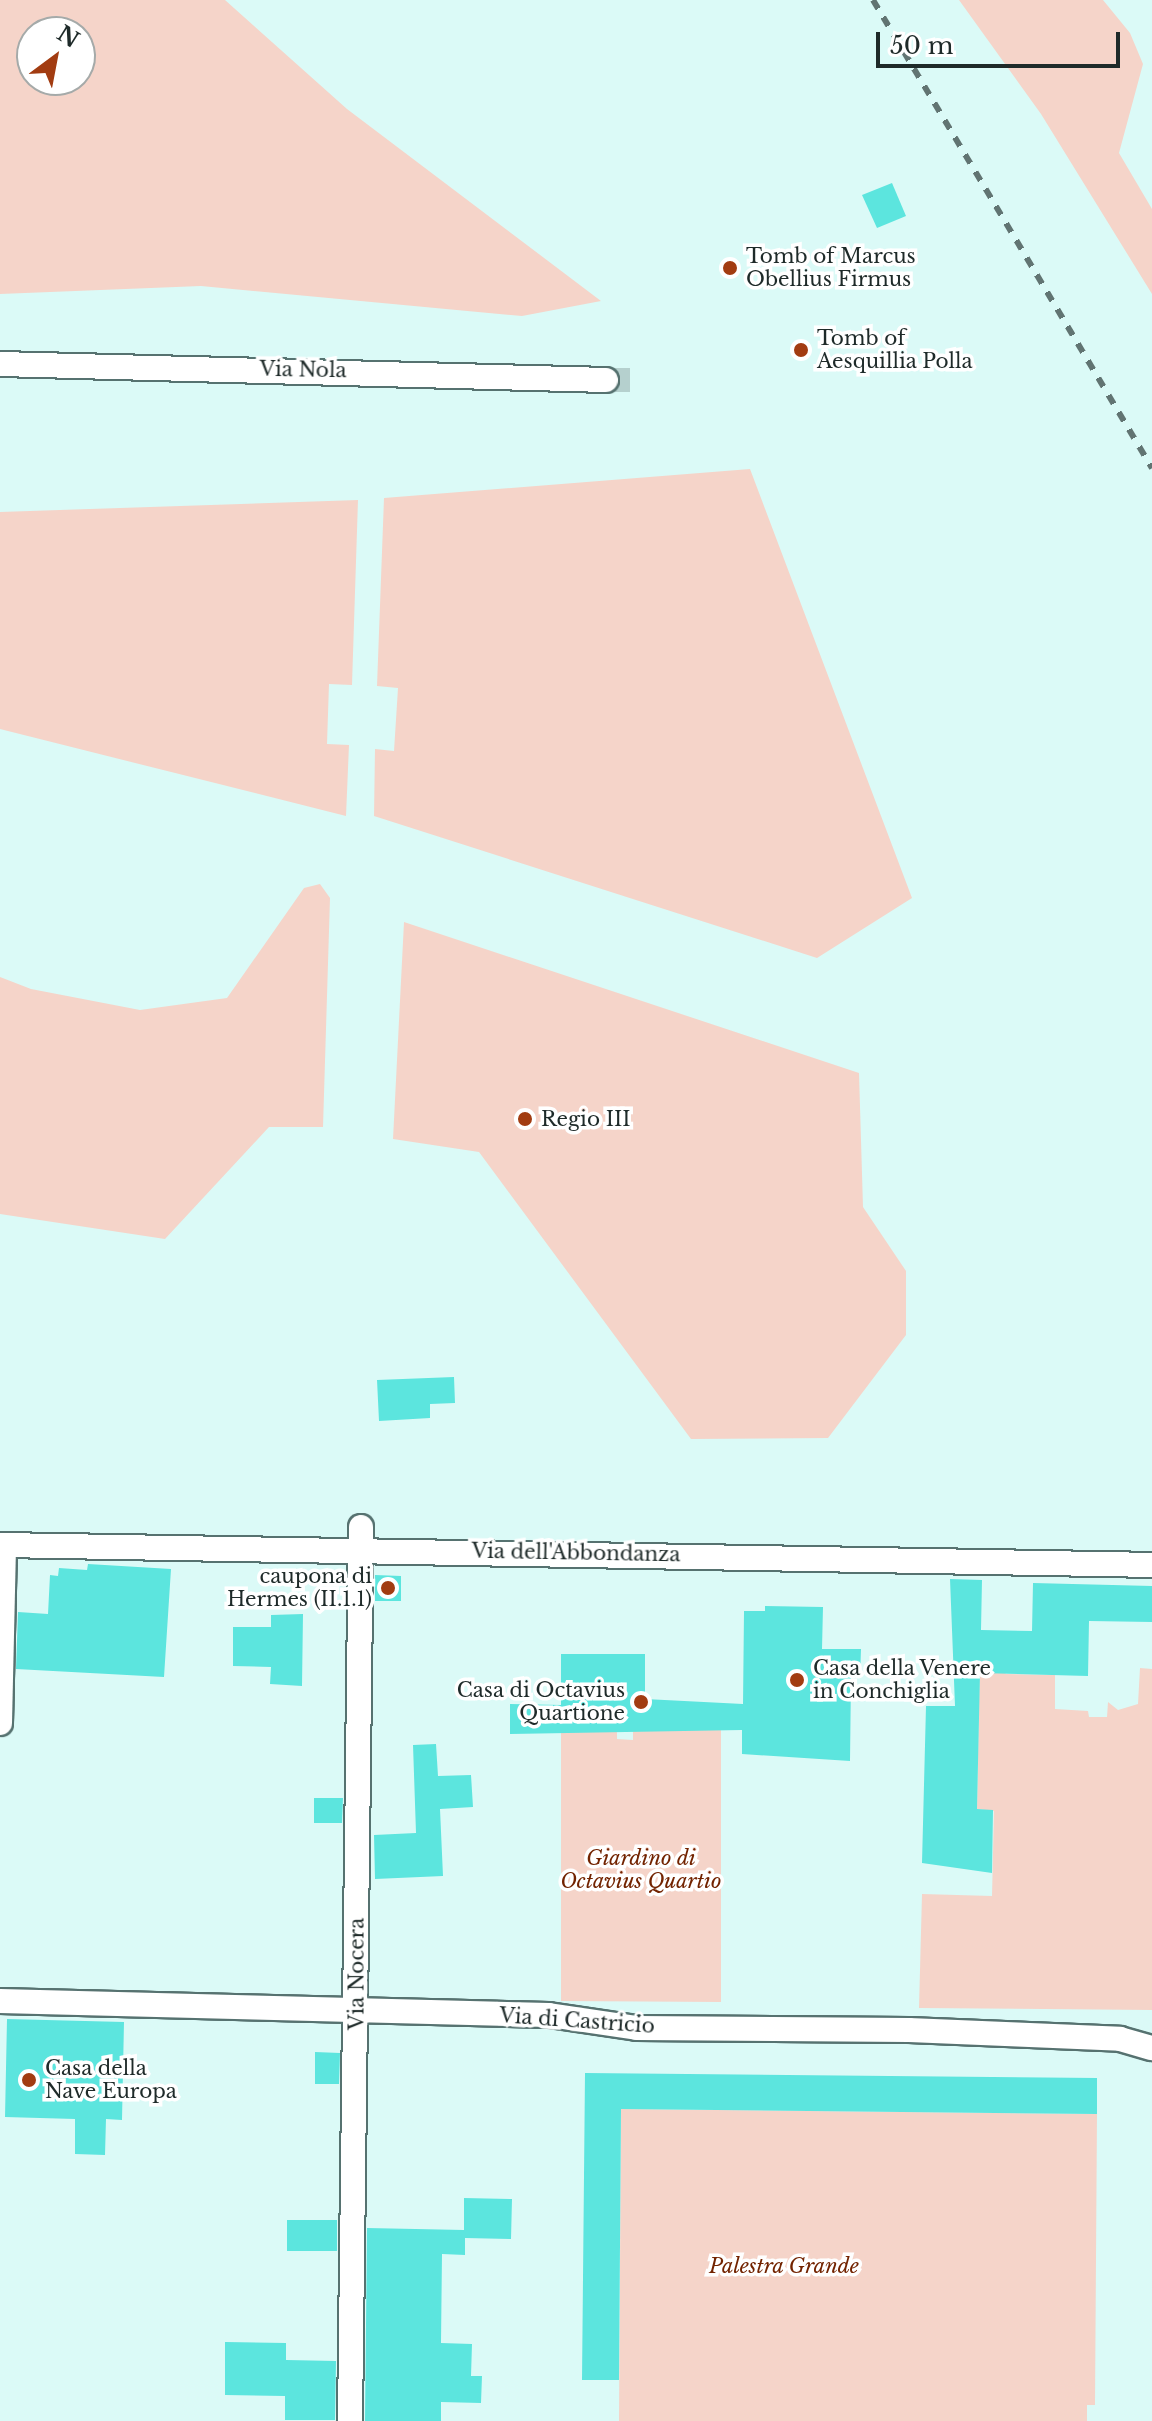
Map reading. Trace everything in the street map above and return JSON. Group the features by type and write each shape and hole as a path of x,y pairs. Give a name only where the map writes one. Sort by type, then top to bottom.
{"street":[{"name":"Via Nola","path":"0,364 606,380"},
{"name":"Via dell'Abbondanza","path":"2,1545 360,1537 1152,1565"},
{"name":"Via Nocera","path":"350,2421 360,1537"},
{"path":"0,1723 2,1545"},
{"name":"Via di Castricio","path":"0,2001 357,2014 549,2015 637,2028 1120,2039 1152,2048"}],"green space":[{"path":"0,0 225,0 347,109 601,301 522,316 201,286 0,294"},
{"path":"959,0 1103,0 1130,33 1143,64 1119,153 1152,209 1152,294 1041,114"},
{"path":"750,469 912,898 817,958 374,816 375,749 394,751 398,688 377,686 384,498"},
{"path":"358,500 352,685 329,684 327,744 349,745 346,816 0,729 0,512"},
{"path":"320,884 330,898 323,1127 269,1127 165,1239 0,1214 0,977 31,989 140,1010 227,998 304,888"},
{"path":"404,922 859,1073 863,1207 906,1271 906,1335 828,1438 691,1439 479,1152 393,1139"},
{"path":"980,1646 1006,1674 1055,1675 1055,1709 1088,1711 1089,1717 1107,1717 1108,1702 1118,1710 1138,1704 1140,1668 1152,1669 1152,2010 919,2008 922,1894 992,1896 994,1811 977,1809"},
{"name":"Giardino di Octavius Quartio","path":"721,1704 721,2002 561,2001 561,1730 617,1714 617,1739 633,1740 633,1714"},
{"name":"Palestra Grande","path":"621,2109 1097,2114 1095,2405 1087,2405 1087,2421 619,2421"}],"building":[{"path":"892,183 906,216 877,228 862,195"},
{"path":"454,1377 455,1403 430,1404 430,1418 379,1421 377,1380"},
{"path":"88,1564 171,1569 164,1677 16,1669 18,1612 48,1614 50,1575 58,1576 59,1568 87,1570"},
{"name":"caupona di Hermes (II.1.1)","path":"375,1575 401,1576 401,1601 375,1601"},
{"path":"950,1579 982,1580 981,1630 1032,1631 1033,1583 1152,1586 1152,1622 1089,1621 1088,1676 980,1673 977,1809 993,1810 992,1873 922,1863 926,1706 955,1706"},
{"path":"765,1606 823,1607 822,1649 861,1649 860,1678 851,1677 850,1761 742,1754 742,1730 510,1734 510,1704 561,1705 561,1654 645,1654 645,1699 743,1704 744,1611 765,1611"},
{"path":"303,1614 302,1686 270,1684 271,1667 233,1666 233,1627 271,1627 271,1615"},
{"path":"436,1744 438,1776 471,1775 473,1807 440,1809 443,1876 375,1879 374,1835 416,1833 413,1745"},
{"path":"314,1798 343,1798 342,1823 314,1823"},
{"name":"Casa della Nave Europa","path":"7,2019 124,2022 122,2120 106,2119 105,2155 75,2154 75,2119 5,2117"},
{"path":"315,2052 340,2053 339,2084 315,2084"},
{"path":"585,2073 1097,2078 1097,2114 621,2109 619,2380 582,2380"},
{"path":"464,2198 512,2199 511,2239 465,2238 465,2255 442,2254 441,2343 472,2344 471,2376 482,2376 481,2403 441,2402 441,2421 365,2421 367,2228 464,2230"},
{"path":"287,2220 337,2220 337,2251 287,2251"},
{"path":"225,2342 286,2343 286,2360 336,2361 335,2420 285,2420 285,2396 225,2395"}],"tunnel":[{"path":"606,380 632,380"}],"railway":[{"path":"873,0 1152,468"}],"place":[{"name":"Tomb of Marcus Obellius Firmus","path":"730,268"},
{"name":"Tomb of Aesquillia Polla","path":"801,350"},
{"name":"Regio III","path":"525,1119"},
{"name":"caupona di Hermes (II.1.1)","path":"388,1588"},
{"name":"Casa della Venere in Conchiglia","path":"797,1680"},
{"name":"Casa di Octavius Quartione","path":"641,1702"},
{"name":"Casa della Nave Europa","path":"29,2080"}]}
